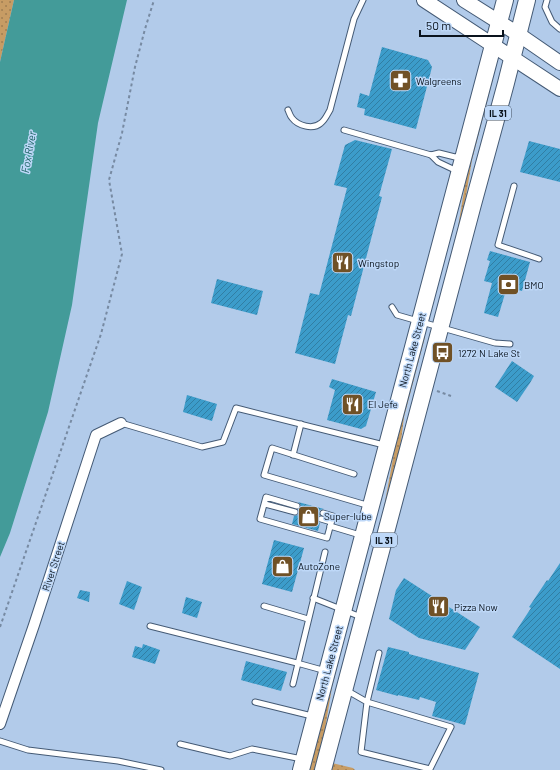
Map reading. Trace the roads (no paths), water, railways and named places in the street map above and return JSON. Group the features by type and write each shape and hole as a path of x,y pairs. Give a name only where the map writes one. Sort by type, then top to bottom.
{"main road":[{"path":"424,0 560,89"},
{"path":"464,0 518,34 560,63"},
{"name":"North Lake Street","path":"302,765 505,0"},
{"name":"IL 31","path":"324,770 527,0"}],"street":[{"name":"River Street","path":"0,724 96,435 122,424"}],"lane":[{"path":"288,110 292,118 302,125 310,127 319,124 326,118 330,110 354,19 363,0"},
{"path":"547,0 545,7 552,22 560,29"},
{"path":"344,130 431,154 439,153 455,157 464,154"},
{"path":"431,154 438,162 459,173"},
{"path":"514,186 498,245 539,259"},
{"path":"392,307 397,315 495,343 510,344"},
{"path":"122,424 202,447 223,442 236,408 387,446"},
{"path":"292,455 301,424"},
{"path":"354,474 272,448 264,475 371,506"},
{"path":"297,506 266,497 260,519 327,538 333,516 323,513"},
{"path":"265,504 295,512"},
{"path":"321,519 330,524 363,536"},
{"path":"293,684 325,552"},
{"path":"313,598 364,618"},
{"path":"264,606 308,619"},
{"path":"150,626 327,671"},
{"path":"345,689 367,702 451,727 430,769 360,752 367,702 379,653"},
{"path":"255,702 315,717"},
{"path":"0,741 28,750 118,761 161,770"},
{"path":"180,744 230,756 252,749 302,765"}],"water":[{"name":"Fox River","path":"14,0 127,0 98,123 72,305 48,412 10,533 0,557 0,62"}],"place":[{"name":"Walgreens","path":"401,81"},
{"name":"Wingstop","path":"343,263"},
{"name":"BMO","path":"508,285"},
{"name":"1272 N Lake St","path":"442,353"},
{"name":"El Jefe","path":"352,404"},
{"name":"Super-lube","path":"308,516"},
{"name":"AutoZone","path":"283,566"},
{"name":"Pizza Now","path":"439,607"}]}
